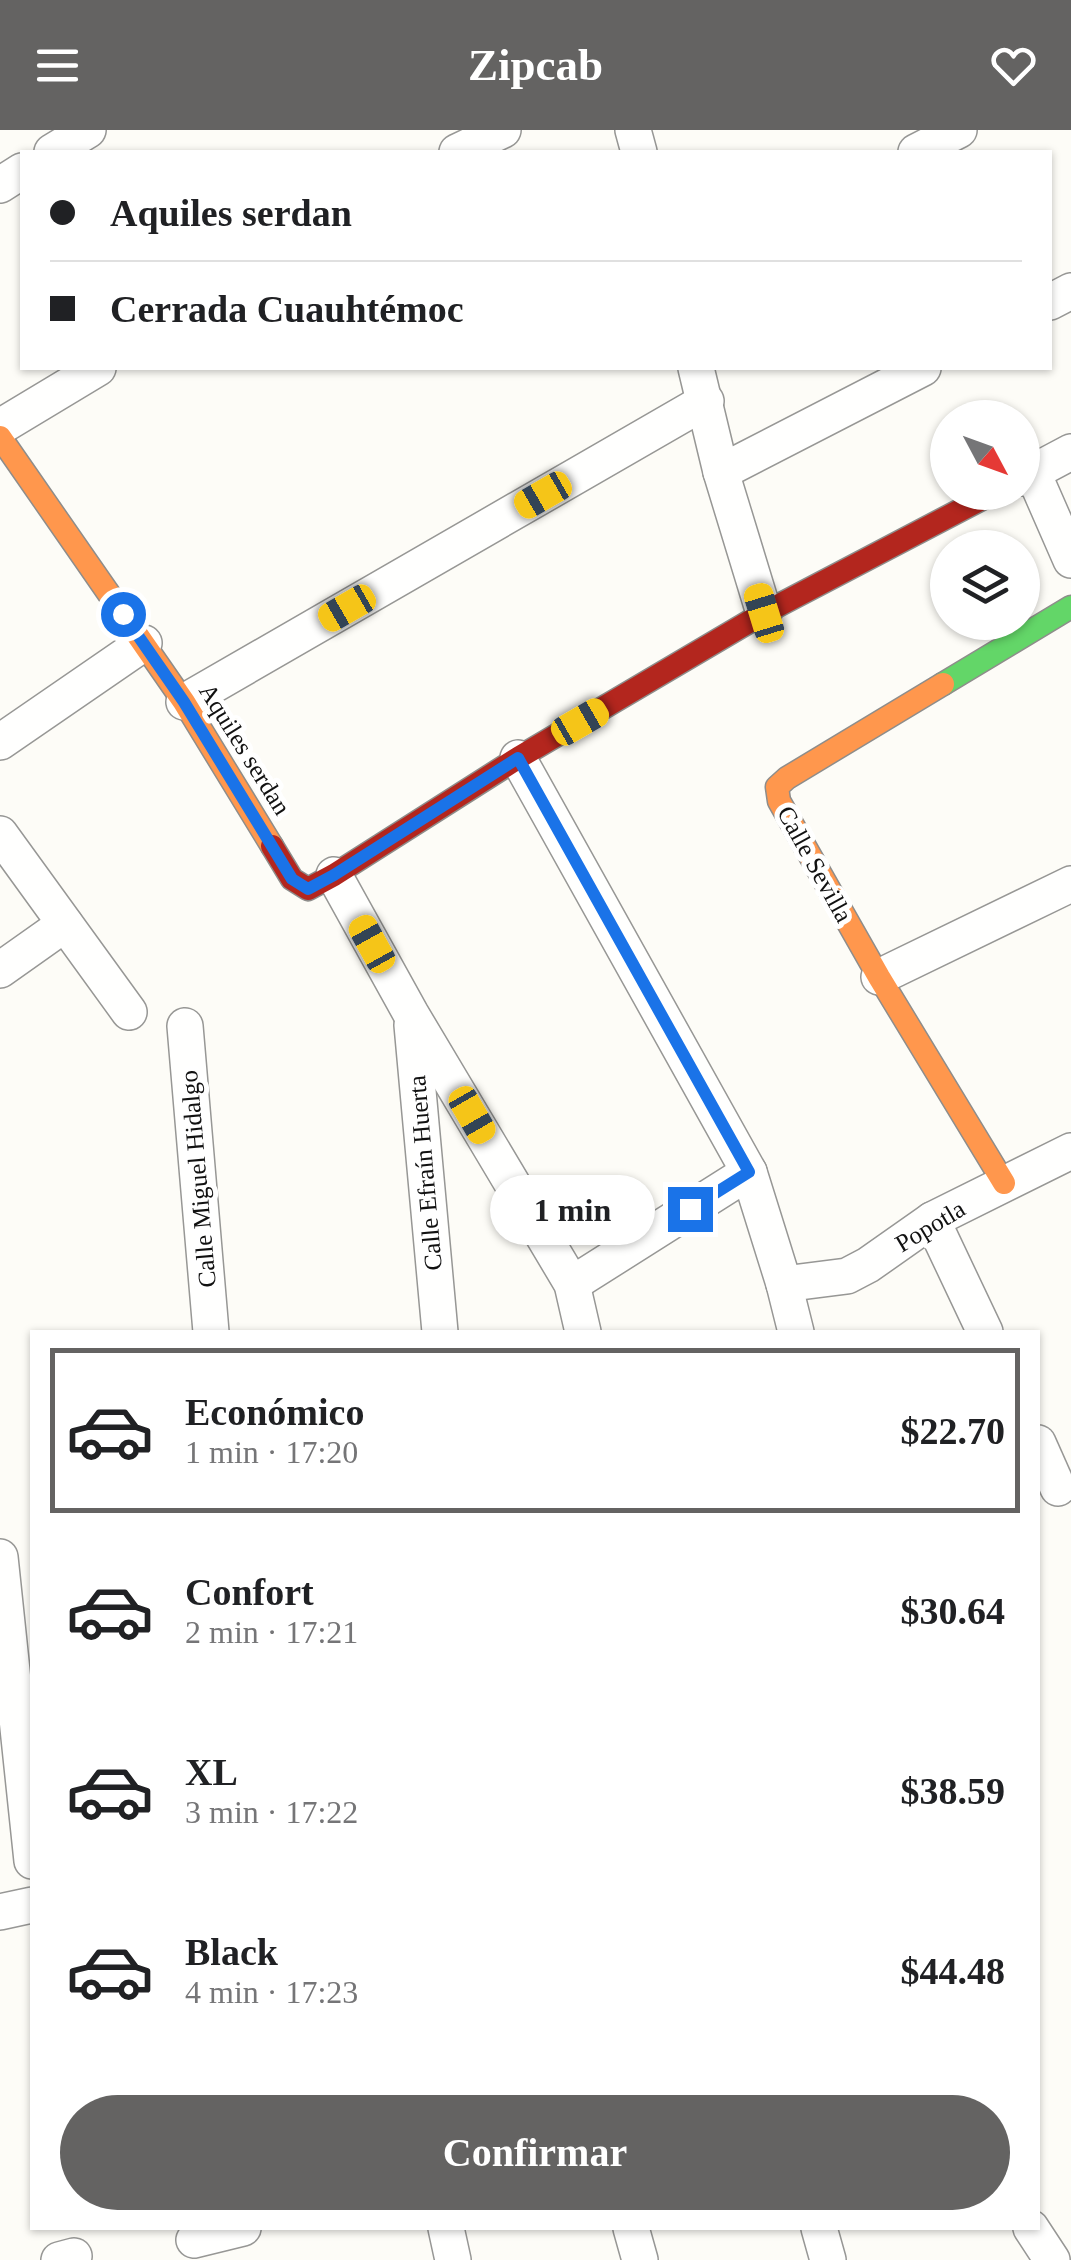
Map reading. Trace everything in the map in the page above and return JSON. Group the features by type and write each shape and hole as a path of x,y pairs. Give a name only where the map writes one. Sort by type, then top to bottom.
{"street":[{"path":"55,150 88,130"},
{"path":"461,150 503,130"},
{"path":"920,150 959,130"},
{"path":"0,428 95,370"},
{"path":"721,472 919,370"},
{"path":"184,702 701,384 721,472 764,613"},
{"name":"Aquiles serdan","path":"0,437 184,702 292,879 321,882"},
{"path":"1040,469 1071,452"},
{"path":"1040,499 1071,560"},
{"path":"583,1330 572,1284 411,1014 321,882 518,758 764,613 961,510"},
{"name":"Calle Sevilla","path":"1004,1183 878,976 778,801 777,788 787,778 1071,607"},
{"path":"0,742 144,643"},
{"path":"518,758 749,1172 796,1330"},
{"path":"0,834 129,1012"},
{"path":"878,976 1071,884"},
{"path":"0,970 64,924"},
{"name":"Calle Efraín Huerta","path":"411,1014 440,1330"},
{"name":"Calle Miguel Hidalgo","path":"185,1026 210,1330"},
{"name":"Popotla","path":"784,1284 847,1276 932,1220 1071,1151"},
{"path":"572,1284 749,1172"},
{"path":"932,1220 984,1330"},
{"path":"1040,1448 1058,1488"},
{"path":"0,1557 30,1842"},
{"path":"0,1912 30,1905"},
{"path":"446,2230 453,2260"},
{"path":"632,2230 640,2260"},
{"path":"820,2230 828,2260"},
{"path":"1032,2230 1052,2260"}],"traffic: fast":[{"path":"943,684 1071,607"}],"traffic: slow":[{"path":"0,437 184,702 272,846"},
{"path":"943,684 777,787 779,801 879,977 1004,1183"}],"traffic: jam":[{"path":"272,846 292,879 308,889 518,758 764,613 961,510"}],"route":[{"path":"123,614 184,702 292,879 308,889 518,758 749,1172 690,1209"}]}
